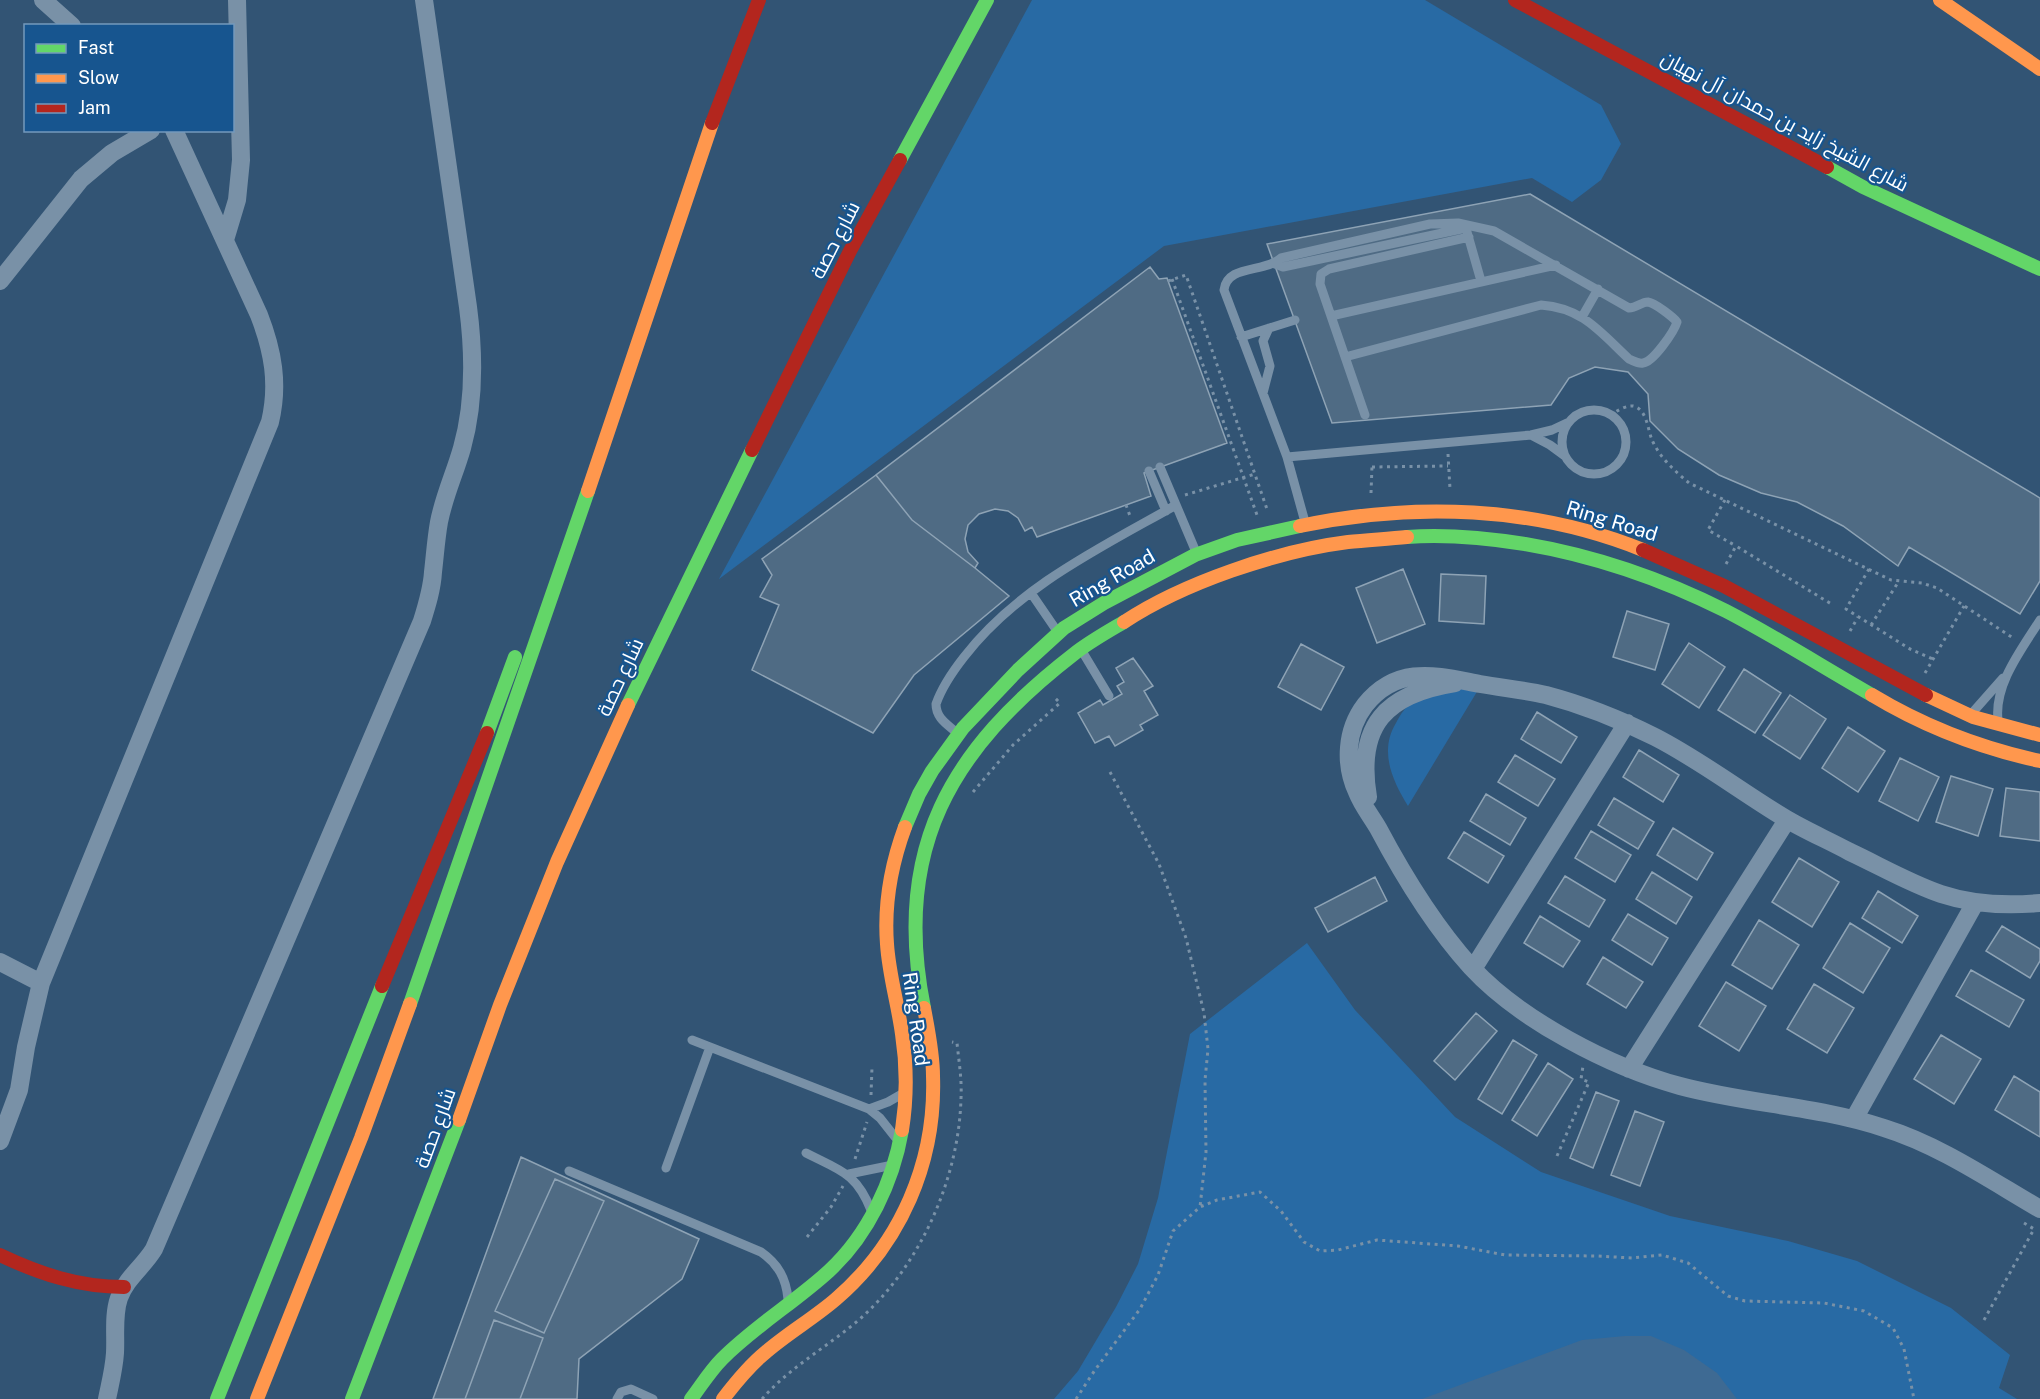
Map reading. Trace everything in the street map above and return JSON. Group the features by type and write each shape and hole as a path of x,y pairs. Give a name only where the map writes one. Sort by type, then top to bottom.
{"main road":[{"path":"257,1399 361,1138 398,1037 580,513 711,126 759,0"},
{"name":"شارع حصة","path":"352,1399 442,1166 504,994 557,862 637,684 850,251 987,0"},
{"name":"شارع الشيخ زايد بن حمدان آل نهيان","path":"1515,0 1863,187 2040,269"},
{"path":"1940,0 2040,69"},
{"name":"Ring Road","path":"691,1399 713,1369 748,1336 841,1259 873,1215 888,1180 898,1141 905,1092 905,1059 890,969 886,923 891,874 904,826 924,782 958,733 984,704 1026,662 1059,634 1110,599 1197,554 1269,532 1370,513 1452,510 1511,515 1573,527 1633,545 1692,570 1916,691 1970,716 2040,735"},
{"path":"539,589 560,545 580,513"},
{"name":"Ring Road","path":"723,1399 736,1382 764,1354 826,1308 860,1277 889,1241 910,1200 925,1156 934,1090 928,1028 916,967 913,909 922,856 940,804 967,758 1003,716 1033,687 1081,649 1147,607 1204,580 1265,560 1330,546 1386,538 1446,536 1506,540 1565,550 1622,567 1730,613 1913,719 1961,741 2040,761"},
{"path":"217,1399 391,962 480,751 519,648"},
{"path":"0,1255 29,1268 75,1283 99,1287 124,1287"}],"street":[{"path":"43,0 70,24"},
{"path":"225,240 232,220 240,180 236,86 237,0"},
{"path":"107,1399 115,1356 117,1307 124,1287 154,1249 422,621 431,589 439,521 462,448 467,423 471,397 472,350 468,307 424,0"},
{"path":"0,281 81,179 112,153 148,132"},
{"path":"0,1141 19,1090 40,983 270,422 274,397 273,357 259,315 175,132"},
{"path":"2033,1204 1923,1143 1889,1129 1854,1119 1699,1090 1629,1069 1587,1050 1546,1026 1473,969 1417,896 1371,816 1364,776 1365,756 1370,736 1380,718 1397,702 1416,692 1466,681 1545,695 1627,723 1687,755 1787,820 1941,894 1975,903 2003,905 2040,903"},
{"path":"1473,969 1627,723"},
{"path":"1629,1069 1787,820"},
{"path":"1854,1119 1975,903"},
{"path":"0,962 40,983"}],"lane":[{"path":"1467,230 1481,282"},
{"path":"1365,415 1319,279 1324,271 1467,230"},
{"path":"1306,524 1287,457 1224,290 1228,277 1275,264 1283,267 1467,230 1494,231 1629,308 1650,302 1675,319 1676,326 1652,360 1644,363 1636,363 1629,359 1582,317 1563,308 1541,305 1345,357"},
{"path":"1331,316 1556,265"},
{"path":"1582,317 1598,289"},
{"path":"1242,337 1295,320"},
{"path":"1263,393 1270,366 1263,341 1269,328"},
{"path":"1287,457 1531,435 1552,430 1584,412 1593,410 1610,415 1622,428 1625,446 1619,462 1604,472 1586,473 1571,464 1566,457 1550,445 1531,435"},
{"path":"1566,457 1562,439 1569,422"},
{"path":"1160,467 1197,554"},
{"path":"1149,471 1166,511"},
{"path":"958,733 937,714 935,709 937,700 957,666 984,633 1030,593 1092,552 1176,505"},
{"path":"1030,593 1059,634"},
{"path":"1970,716 2010,669 2040,620"},
{"path":"1081,649 1109,696"},
{"path":"1999,724 1998,699 2010,669"},
{"path":"692,1040 869,1109 880,1118 898,1141"},
{"path":"666,1168 711,1047"},
{"path":"869,1109 905,1092"},
{"path":"806,1153 849,1174 863,1193 873,1215"},
{"path":"849,1174 893,1164"},
{"path":"569,1171 761,1252 770,1259 784,1278 788,1304"},
{"path":"617,1399 625,1389 631,1389 642,1397 653,1399"}],"path":[{"path":"1185,275 1269,532 1170,280 1185,275"},
{"path":"1610,415 1630,405 1637,407 1644,415 1653,443 1669,467 1689,483 1891,580 1922,583 1936,588 2025,645"},
{"path":"1447,443 1452,510"},
{"path":"1370,513 1372,450"},
{"path":"1372,467 1448,466"},
{"path":"1725,500 1708,530 1833,605"},
{"path":"1733,570 1725,565 1736,546"},
{"path":"1869,569 1846,609 1910,649 1933,659"},
{"path":"1872,625 1899,581"},
{"path":"1916,691 1964,606"},
{"path":"1110,772 1159,864 1186,938 1204,1013 1208,1049 1205,1080 1206,1152 1200,1207"},
{"path":"1557,1156 1589,1082 1581,1079 1587,1050"},
{"path":"807,1237 831,1207 849,1174 862,1142 869,1109 872,1067"},
{"path":"1076,1399 1140,1309 1158,1275 1173,1231 1200,1207 1217,1200 1260,1192 1281,1211 1304,1242 1320,1251 1338,1250 1377,1240 1458,1246 1504,1255 1632,1258 1662,1255 1688,1263 1728,1296 1745,1301 1824,1303 1864,1311 1893,1328 1904,1349 1914,1399"},
{"path":"1984,1320 2034,1229 2016,1217 2033,1204"}],"shaded area":[{"path":"1032,0 1425,0 1601,105 1621,144 1601,180 1572,202 1532,178 1164,246 719,579"},
{"path":"1454,687 1478,690 1408,806 1397,786 1390,765 1388,744 1391,734 1401,714 1417,698"},
{"path":"1307,943 1355,1010 1455,1117 1541,1172 1670,1216 1788,1241 1857,1261 1951,1308 2010,1355 1999,1388 2017,1399 1054,1399 1078,1371 1116,1307 1138,1264 1158,1198 1190,1034"},
{"path":"1651,1336 1684,1350 1717,1373 1737,1399 1422,1399 1582,1340"}],"building":[{"path":"1530,194 2040,498 2040,581 2020,614 1909,547 1898,566 1843,526 1797,502 1761,493 1719,475 1678,449 1650,421 1648,394 1628,372 1595,367 1569,378 1551,405 1332,423 1267,244"},
{"path":"1150,267 1159,279 1167,278 1227,443 1144,473 1151,496 1037,537 1032,527 1025,531 1018,518 1008,511 995,509 979,514 968,525 965,539 968,552 978,563 975,568 912,520 876,475"},
{"path":"876,475 912,520 1009,596 914,675 873,733 752,670 779,605 760,597 772,575 762,559"},
{"path":"1403,569 1425,624 1377,643 1356,588"},
{"path":"1441,574 1486,576 1484,624 1439,621"},
{"path":"1627,611 1669,624 1655,670 1613,657"},
{"path":"1689,643 1725,667 1699,708 1662,684"},
{"path":"1301,644 1344,667 1321,710 1278,687"},
{"path":"1133,658 1153,686 1144,691 1158,715 1140,725 1143,730 1115,746 1109,736 1095,743 1078,713 1100,700 1103,705 1122,694 1117,686 1124,682 1116,668"},
{"path":"1744,669 1781,693 1755,733 1718,710"},
{"path":"1790,695 1826,719 1800,759 1763,735"},
{"path":"1537,712 1577,737 1561,763 1521,739"},
{"path":"1848,727 1885,751 1858,792 1822,768"},
{"path":"1639,750 1679,775 1663,802 1623,777"},
{"path":"1515,755 1555,779 1538,806 1498,782"},
{"path":"1900,758 1939,777 1918,821 1879,801"},
{"path":"1951,776 1993,789 1978,836 1936,822"},
{"path":"2006,788 2040,792 2040,841 2000,836"},
{"path":"1486,794 1526,818 1510,845 1470,821"},
{"path":"1614,798 1654,822 1638,849 1598,825"},
{"path":"1673,828 1713,853 1697,880 1657,855"},
{"path":"1591,831 1631,855 1615,882 1575,858"},
{"path":"1464,832 1504,856 1488,883 1448,858"},
{"path":"1799,858 1839,882 1812,927 1772,902"},
{"path":"1652,872 1692,897 1676,924 1636,899"},
{"path":"1565,876 1605,900 1589,927 1548,903"},
{"path":"1375,877 1387,901 1328,932 1315,908"},
{"path":"1878,891 1918,916 1902,943 1862,918"},
{"path":"1628,914 1668,938 1652,965 1612,940"},
{"path":"1540,916 1580,941 1563,967 1524,943"},
{"path":"1759,920 1799,945 1772,989 1732,965"},
{"path":"1850,923 1890,948 1863,993 1823,968"},
{"path":"2002,926 2040,949 2040,961 2030,978 1986,951"},
{"path":"1603,957 1643,982 1626,1008 1587,984"},
{"path":"1971,970 2024,1000 2009,1027 1956,996"},
{"path":"1726,982 1766,1006 1739,1051 1699,1026"},
{"path":"1814,984 1854,1008 1827,1053 1787,1029"},
{"path":"1476,1013 1497,1031 1455,1080 1434,1061"},
{"path":"1941,1035 1981,1059 1954,1104 1914,1079"},
{"path":"1513,1040 1537,1055 1502,1114 1478,1099"},
{"path":"1548,1063 1573,1079 1537,1136 1512,1120"},
{"path":"2014,1076 2040,1092 2040,1137 1995,1110"},
{"path":"1596,1092 1619,1101 1593,1168 1570,1158"},
{"path":"1635,1111 1664,1122 1640,1186 1611,1175"},
{"path":"521,1157 699,1239 682,1279 579,1359 577,1399 433,1399"},
{"path":"555,1179 604,1201 544,1333 495,1311"},
{"path":"494,1320 543,1338 520,1399 465,1399"}],"traffic: fast":[{"path":"900,160 987,0"},
{"path":"1827,167 1863,187 2040,269"},
{"path":"628,705 752,450"},
{"path":"410,1004 588,491"},
{"path":"905,827 932,771 963,728 1018,670 1064,628 1104,603 1195,555 1237,540 1300,526"},
{"path":"1407,537 1451,536 1511,542 1577,555 1628,570 1726,611 1872,695"},
{"path":"924,1008 916,951 916,899 925,851 940,807 964,766 994,727 1031,690 1074,654 1124,622"},
{"path":"487,733 515,657"},
{"path":"217,1399 382,986"},
{"path":"352,1399 459,1120"},
{"path":"691,1399 722,1359 829,1271 856,1241 885,1188 902,1130"}],"traffic: slow":[{"path":"1940,0 2040,69"},
{"path":"588,491 712,123"},
{"path":"1300,526 1386,513 1473,512 1559,524 1602,535 1643,550"},
{"path":"1124,622 1174,594 1261,561 1320,546 1407,537"},
{"path":"1872,695 1912,717 1953,735 1996,750 2040,761"},
{"path":"1926,695 1973,717 2040,735"},
{"path":"459,1120 500,1005 557,862 628,705"},
{"path":"902,1130 906,1094 905,1058 886,929 890,885 905,827"},
{"path":"257,1399 361,1138 410,1004"},
{"path":"723,1399 760,1357 828,1306 859,1277 879,1253 896,1227 921,1170 932,1108 932,1059 924,1008"}],"traffic: jam":[{"path":"712,123 759,0"},
{"path":"1515,0 1827,167"},
{"path":"752,450 850,251 900,160"},
{"path":"1643,550 1724,586 1926,695"},
{"path":"382,986 487,733"},
{"path":"0,1255 60,1278 91,1285 124,1287"}]}
